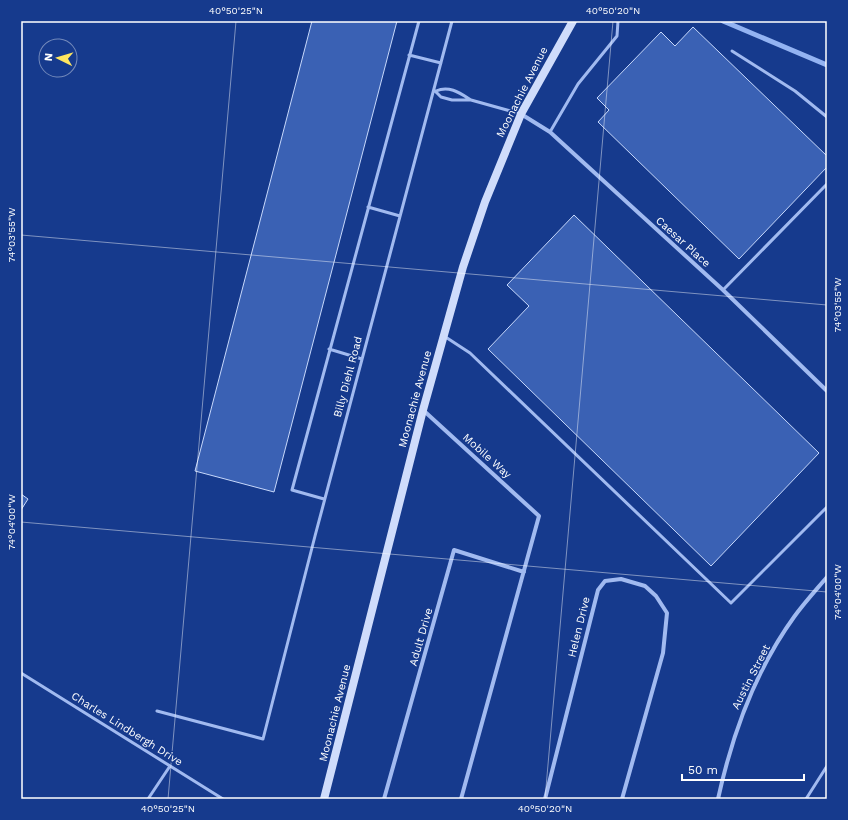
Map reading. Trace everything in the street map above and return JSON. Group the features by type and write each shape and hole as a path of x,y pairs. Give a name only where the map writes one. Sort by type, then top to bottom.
{"main road":[{"name":"Moonachie Avenue","path":"324,799 423,410 463,267 485,202 521,114 573,21"}],"street":[{"name":"Caesar Place","path":"521,114 550,132 723,290 827,391"},
{"name":"Mobile Way","path":"423,410 539,516 524,572"},
{"name":"Adult Drive","path":"384,799 454,550 524,572"},
{"path":"461,799 524,572"},
{"name":"Austin Street","path":"718,799 724,769 743,709 767,662 794,617 827,577"},
{"name":"Helen Drive","path":"545,799 598,590 605,581 622,579 645,586 656,596 667,613 663,653 622,799"}],"lane":[{"path":"324,499 292,490 419,21"},
{"name":"Billy Diehl Road","path":"157,711 263,739 324,499 435,90 452,21"},
{"path":"550,132 578,84 616,36 618,21"},
{"path":"732,51 795,91 827,117"},
{"path":"409,55 441,63"},
{"path":"471,100 459,92 444,88 435,90 441,97 452,100 471,100 521,114"},
{"path":"723,290 827,184"},
{"path":"368,207 400,216"},
{"path":"444,336 470,353 731,603 827,507"},
{"path":"329,350 362,359"},
{"name":"Charles Lindbergh Drive","path":"21,673 224,799"},
{"path":"148,799 170,766"},
{"path":"806,799 827,766"}],"building":[{"path":"312,21 397,21 274,492 195,471"},
{"path":"693,27 827,156 827,167 739,259 598,122 609,110 597,98 661,32 675,46"},
{"path":"574,215 819,453 711,566 488,349 529,306 507,285"},
{"path":"21,494 28,499 21,510"}],"waterway":[{"path":"723,21 827,65"}]}
